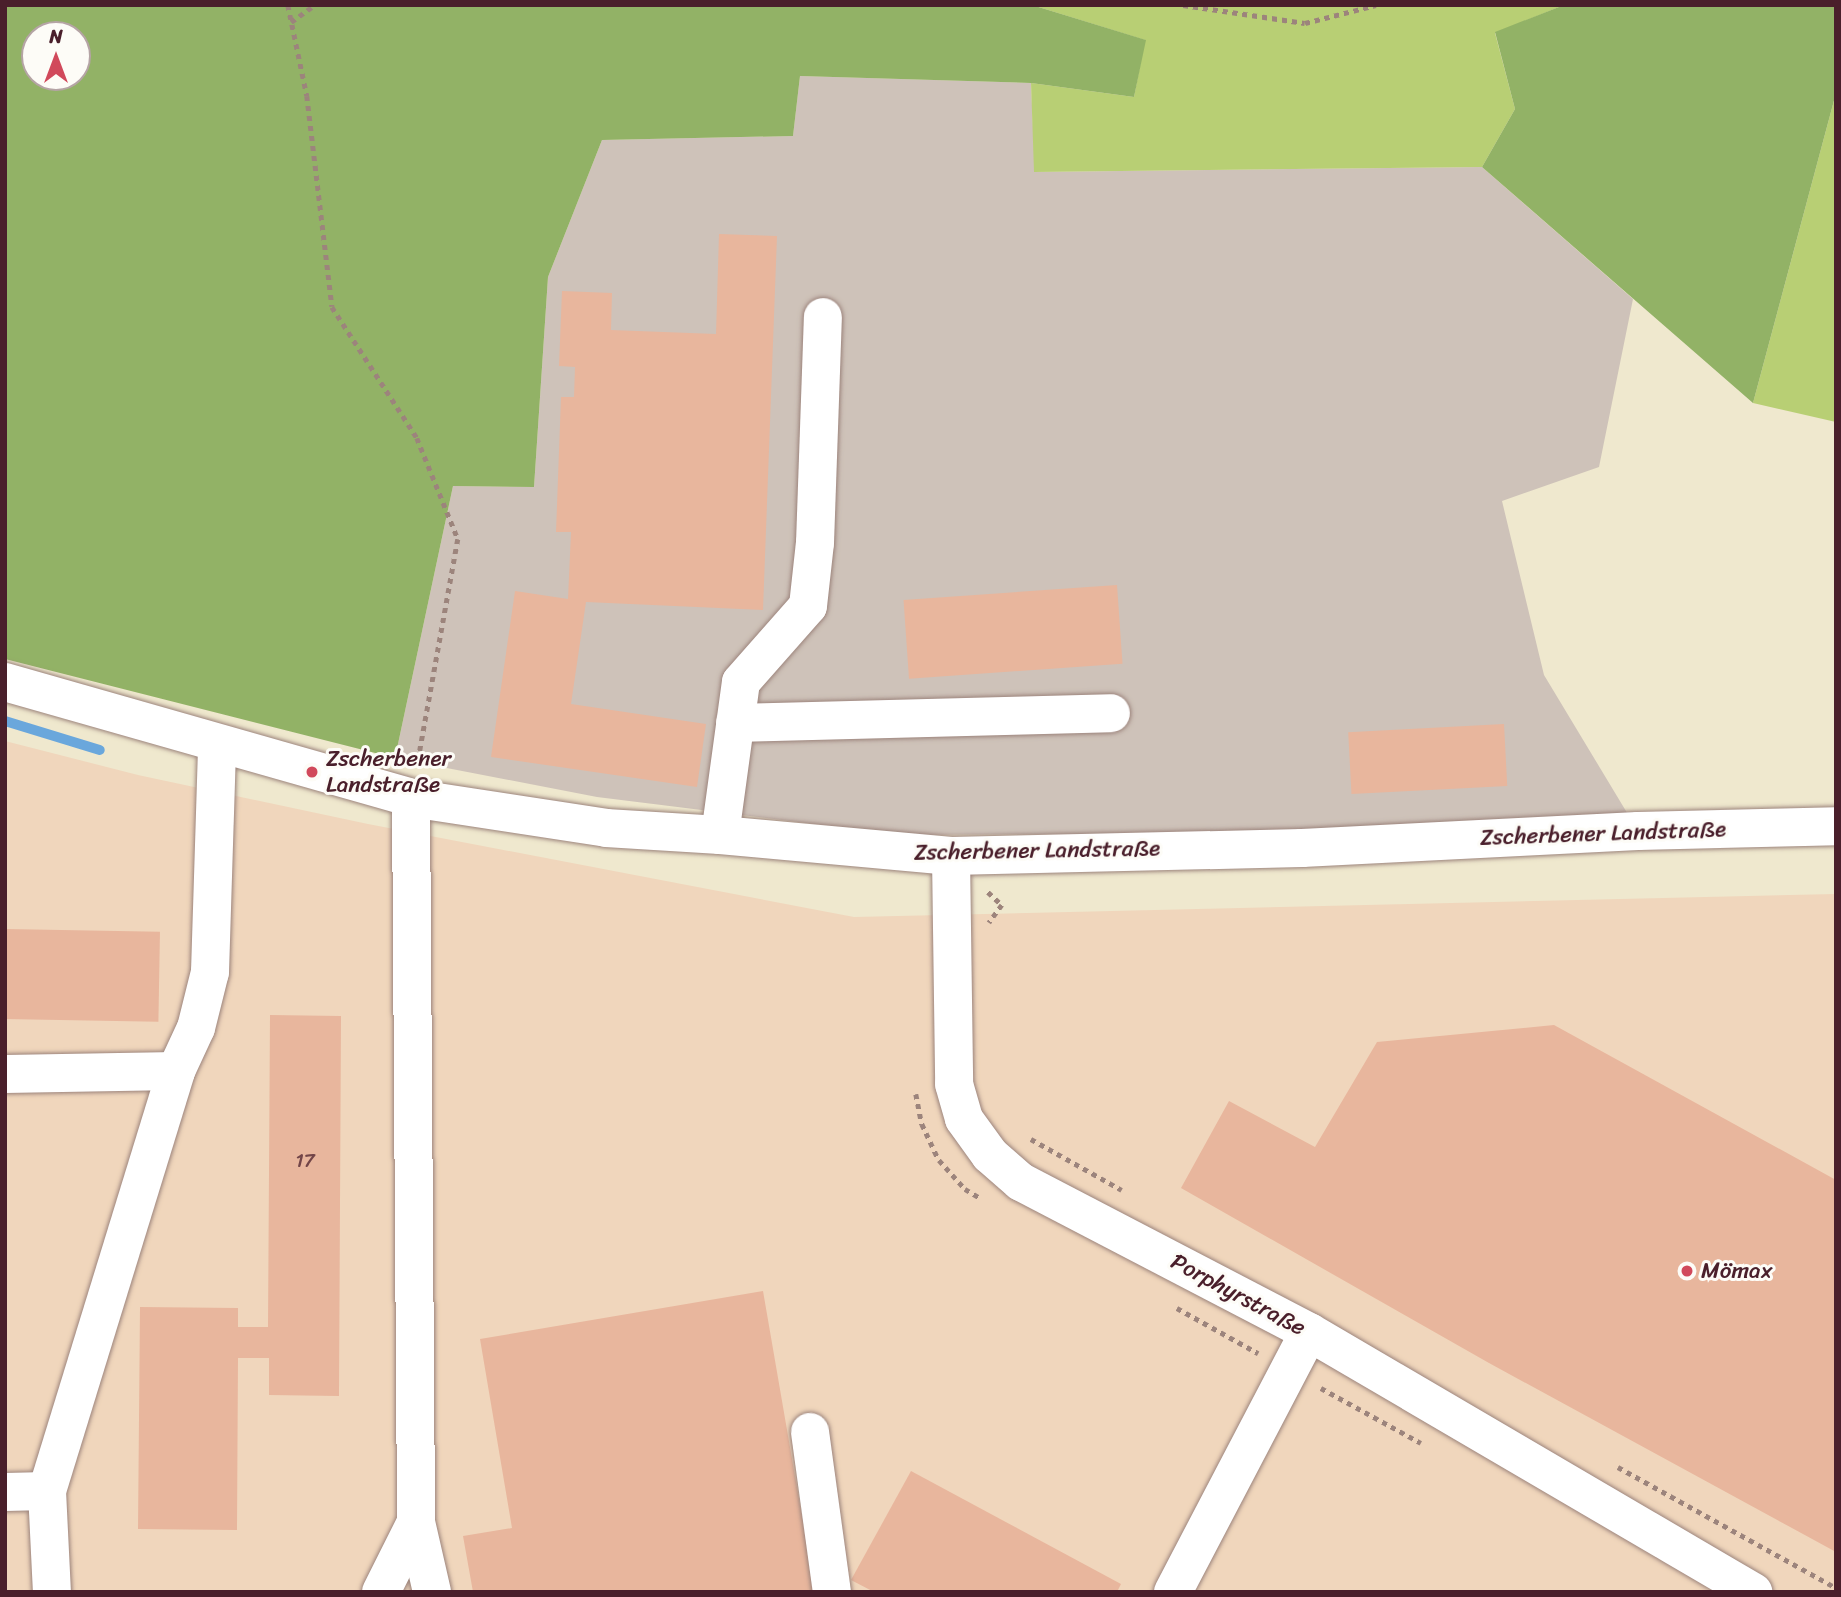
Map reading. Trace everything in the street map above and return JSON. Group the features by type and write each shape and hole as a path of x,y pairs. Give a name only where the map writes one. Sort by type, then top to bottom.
{"street":[{"path":"720,835 741,682 808,606 815,542 823,317"},
{"name":"Zscherbener Landstraße","path":"5,682 411,798 606,828 720,835 951,856 1086,850 1302,848 1638,831 1836,825"},
{"path":"735,723 1111,713"},
{"path":"52,1592 47,1491 176,1071 196,1028 211,972 217,744"},
{"path":"411,798 416,1522 432,1592"},
{"name":"Porphyrstraße","path":"951,856 954,1083 964,1119 990,1155 1021,1182 1309,1332 1753,1592"},
{"path":"5,1074 176,1071"},
{"path":"1172,1592 1309,1332"},
{"path":"810,1432 832,1592"},
{"path":"5,1492 47,1491"},
{"path":"381,1592 416,1522"}],"path":[{"path":"288,5 306,96 332,307 417,438 458,539 411,798"},
{"path":"291,22 314,5"},
{"path":"1183,5 1306,23 1376,5"},
{"path":"951,856 1002,905 993,916 986,934"},
{"path":"1022,1134 1131,1195"},
{"path":"1617,1466 1836,1588"}],"shaded area":[{"path":"800,76 1031,83 1035,172 1482,167 1633,299 1599,467 1502,501 1544,675 1638,831 902,835 597,797 395,758 453,486 534,487 548,277 602,140 793,136"},
{"path":"5,741 138,775 368,824 854,917 1836,894 1836,1592 5,1592"}],"green space":[{"path":"5,5 1032,5 1146,40 1134,97 1031,83 800,76 793,136 602,140 548,277 534,487 453,486 395,758 5,659"},
{"path":"1032,5 1564,5 1495,33 1515,109 1482,167 1034,172 1031,83 1134,97 1145,40"},
{"path":"1564,5 1836,5 1836,93 1753,403 1482,167 1515,109 1495,32"},
{"path":"1836,93 1836,422 1753,403"}],"building":[{"path":"719,234 777,236 763,610 586,602 571,704 706,724 697,787 491,757 515,591 568,599 571,532 556,532 561,397 574,397 575,367 559,366 562,291 612,293 611,330 716,334"},
{"path":"1117,585 1123,664 909,679 904,600"},
{"path":"1504,724 1507,786 1351,794 1348,732"},
{"path":"5,929 160,932 158,1022 5,1019"},
{"path":"270,1015 341,1016 339,1396 269,1395 269,1358 238,1358 237,1530 138,1529 140,1307 238,1308 238,1327 268,1327"},
{"path":"1554,1025 1836,1180 1836,1552 1489,1363 1181,1188 1229,1101 1315,1147 1377,1042"},
{"path":"763,1291 815,1592 473,1592 463,1536 512,1528 480,1339"},
{"path":"911,1471 1121,1584 1117,1592 874,1592 851,1580"}],"waterway":[{"path":"5,721 100,750"}],"place":[{"name":"Zscherbener Landstraße","path":"312,772"},
{"name":"Mömax","path":"1687,1271"}]}
